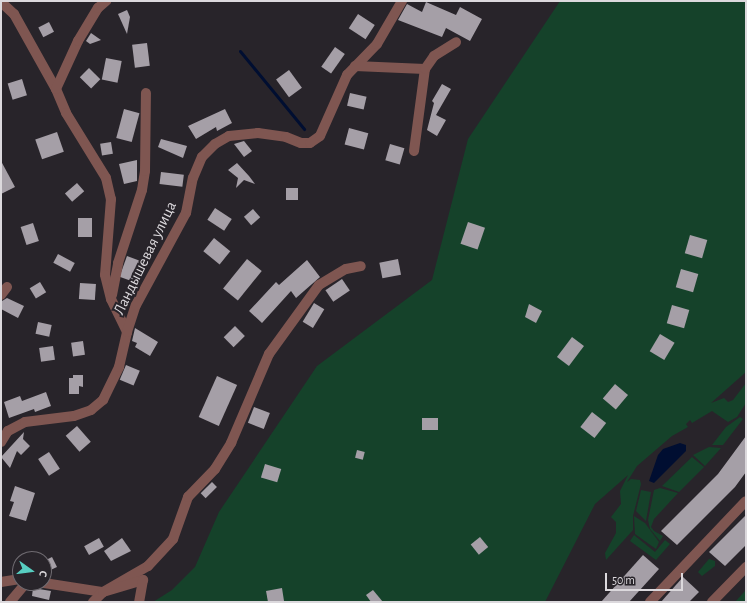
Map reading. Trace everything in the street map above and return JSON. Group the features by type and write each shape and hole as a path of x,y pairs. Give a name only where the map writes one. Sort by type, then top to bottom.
{"street":[{"path":"56,90 78,41 92,16 106,1"},
{"name":"Ландышевая улица","path":"1,442 8,431 25,422 74,416 91,410 103,400 119,367 126,332 136,305 186,213 193,178 202,157 215,144 229,136 258,133 286,137 301,144 310,143 320,136 327,125 335,98 347,75 377,44 402,1"},
{"path":"2,5 14,14 56,90 66,114 106,178 111,199 105,276 111,299 126,332"},
{"path":"414,151 425,69 434,56 456,42"},
{"path":"355,66 425,69"},
{"path":"111,299 118,263 142,190 145,171 146,93"},
{"path":"93,602 103,592 148,566 173,539 188,497 215,469 231,443 269,354 319,285 346,269 361,266"},
{"path":"650,602 746,501"},
{"path":"712,602 746,568"},
{"path":"1,582 12,580"},
{"path":"52,584 103,592 143,580 139,602"},
{"path":"10,602 19,591"}],"green space":[{"path":"560,1 746,1 746,372 711,403 724,398 728,402 733,400 746,383 746,403 737,417 728,422 712,411 692,423 690,420 686,424 688,427 672,436 637,466 627,482 631,479 640,480 641,484 633,516 633,530 606,560 605,553 616,533 616,522 611,517 621,504 620,491 628,475 595,504 545,602 153,602 172,590 195,567 219,512 317,366 432,280 468,139"},
{"path":"740,417 743,419 723,445 712,445 726,427"},
{"path":"709,447 721,448 705,466 693,455"},
{"path":"692,457 704,467 679,492 662,486"},
{"path":"660,488 678,493 654,519 651,527 654,531 663,536 660,541 650,529 648,520 654,490"},
{"path":"641,490 651,492 646,521 636,511"},
{"path":"634,516 645,523 659,542 656,549 635,534"},
{"path":"634,535 655,552 665,540 670,544 656,560 630,541"},
{"path":"709,559 715,561 715,566 702,576 698,572"},
{"path":"745,591 746,599 744,602 735,602"}],"water":[{"path":"680,443 686,445 686,451 654,483 649,481 658,455 663,449"}],"building":[{"path":"426,2 456,15 460,7 482,19 470,41 446,28 442,37 398,20 407,4 422,12"},
{"path":"127,10 130,17 127,34 118,14"},
{"path":"358,14 375,25 366,39 349,28"},
{"path":"49,22 54,32 43,37 38,27"},
{"path":"91,33 101,40 90,44 86,41"},
{"path":"147,43 150,66 135,68 132,45"},
{"path":"335,47 345,54 331,74 321,67"},
{"path":"106,58 122,61 118,83 102,80"},
{"path":"89,68 100,79 91,89 80,77"},
{"path":"289,70 302,88 289,97 276,79"},
{"path":"22,79 27,95 13,100 8,83"},
{"path":"442,84 451,89 436,115 446,120 437,136 427,130 434,103 432,101"},
{"path":"350,93 367,97 364,109 347,106"},
{"path":"124,109 139,113 132,142 116,138"},
{"path":"225,109 232,123 217,131 216,127 196,139 188,126"},
{"path":"349,128 368,133 364,150 345,144"},
{"path":"57,132 64,152 42,159 35,139"},
{"path":"161,139 187,146 183,158 158,147"},
{"path":"244,141 252,151 244,157 234,144"},
{"path":"111,142 113,154 102,156 100,144"},
{"path":"390,144 404,148 400,164 385,160"},
{"path":"137,160 137,181 124,184 119,164"},
{"path":"1,161 15,187 1,194"},
{"path":"237,163 255,184 244,180 236,188 238,178 228,170"},
{"path":"161,172 184,175 182,187 160,184"},
{"path":"77,183 84,191 72,202 65,193"},
{"path":"286,188 298,188 298,200 286,200"},
{"path":"215,208 232,219 224,231 207,220"},
{"path":"253,209 260,217 251,225 244,217"},
{"path":"78,218 92,218 92,237 78,237"},
{"path":"468,222 485,228 478,250 461,244"},
{"path":"33,223 39,241 27,245 21,227"},
{"path":"690,235 707,240 702,258 685,253"},
{"path":"214,238 230,251 220,264 203,251"},
{"path":"58,254 75,263 70,272 53,263"},
{"path":"127,256 141,261 134,282 119,277"},
{"path":"247,259 262,271 238,300 223,289"},
{"path":"398,259 401,275 382,278 379,263"},
{"path":"307,260 320,277 296,298 291,291 262,323 249,311 276,282 279,285"},
{"path":"681,269 698,274 693,292 676,287"},
{"path":"342,279 350,291 333,302 325,290"},
{"path":"40,282 46,292 36,298 30,288"},
{"path":"80,283 96,284 95,300 79,299"},
{"path":"7,298 24,306 18,318 1,309 2,301"},
{"path":"314,303 324,309 313,328 303,322"},
{"path":"529,304 542,311 536,323 525,317"},
{"path":"672,305 689,310 684,328 667,323"},
{"path":"38,322 52,325 49,337 36,334"},
{"path":"235,326 245,336 234,347 224,337"},
{"path":"135,328 158,342 150,356 135,347 137,343 132,341"},
{"path":"660,334 675,343 664,360 650,351"},
{"path":"572,337 584,346 569,366 557,357"},
{"path":"83,341 85,355 73,357 71,343"},
{"path":"53,346 55,360 41,362 39,348"},
{"path":"126,365 140,371 134,386 120,380"},
{"path":"73,375 83,375 83,387 79,386 79,394 69,394 69,378 73,378"},
{"path":"217,376 237,385 219,426 199,417"},
{"path":"615,384 628,395 616,409 603,399"},
{"path":"46,392 51,406 35,412 34,409 9,418 4,402 20,396 22,401"},
{"path":"254,407 270,413 264,429 248,423"},
{"path":"592,412 606,423 594,438 580,427"},
{"path":"422,418 438,418 438,430 422,430"},
{"path":"77,426 91,442 79,452 66,436"},
{"path":"24,432 23,439 30,446 21,455 17,451 10,468 1,457"},
{"path":"746,436 746,472 735,487 677,545 661,531 718,474"},
{"path":"357,450 365,452 363,460 355,458"},
{"path":"49,452 60,469 49,476 38,459"},
{"path":"265,464 281,469 277,482 261,477"},
{"path":"212,482 217,487 206,498 201,493"},
{"path":"15,486 35,493 26,521 9,516 14,502 10,501"},
{"path":"746,515 746,545 725,566 709,552"},
{"path":"480,537 488,547 479,555 471,545"},
{"path":"99,538 104,547 89,555 84,546"},
{"path":"122,538 131,551 111,561 104,551"},
{"path":"643,555 659,569 629,602 601,602"},
{"path":"52,557 57,567 52,569"},
{"path":"683,577 699,592 689,602 661,602"},
{"path":"282,588 284,601 268,602 266,591"},
{"path":"373,590 383,602 371,602 366,595"},
{"path":"33,591 51,591 49,600 32,596"}],"waterway":[{"path":"240,51 304,129"}]}
